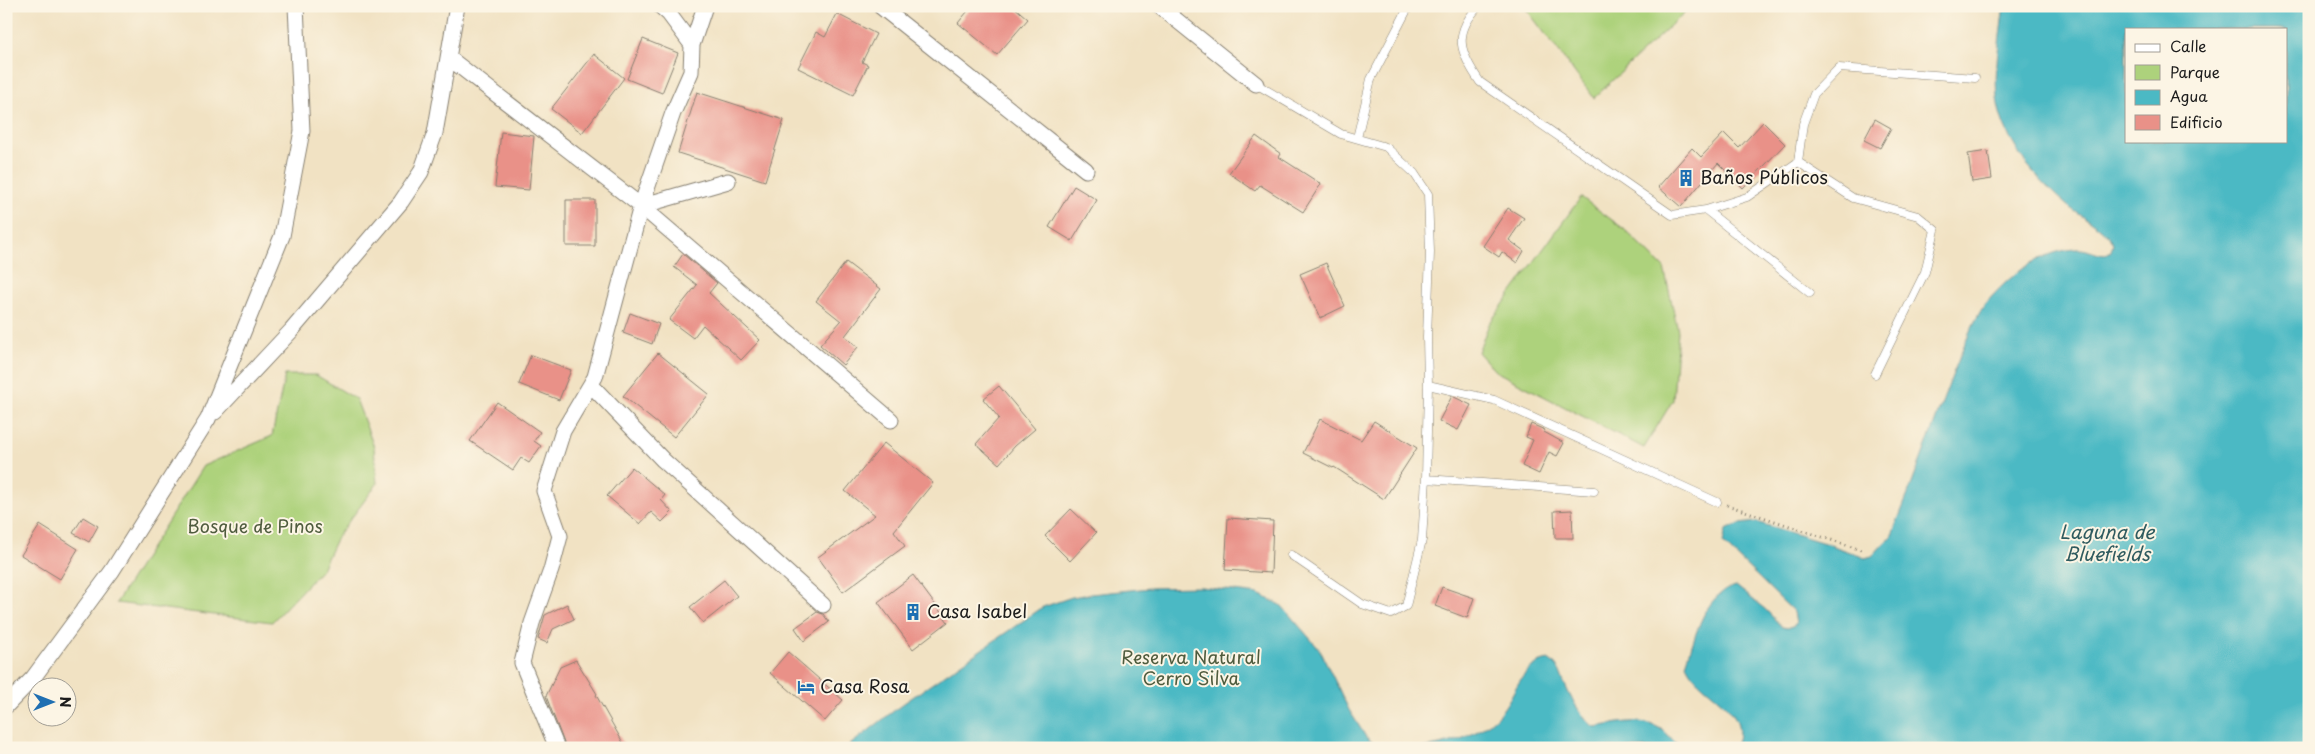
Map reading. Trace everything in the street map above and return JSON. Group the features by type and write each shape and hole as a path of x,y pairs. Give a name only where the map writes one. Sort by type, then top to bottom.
{"street":[{"path":"6,706 33,678 112,571 208,418 282,236 302,131 296,6"},
{"path":"208,418 272,354 401,202 420,172 434,133 457,6"},
{"path":"660,6 669,14 692,45"},
{"path":"558,748 522,663 532,623 551,570 560,536 544,490 563,431 591,385 642,206 673,113 691,72 692,45 705,6"},
{"path":"880,6 1086,170"},
{"path":"1159,6 1256,84"},
{"path":"448,58 642,206 891,420"},
{"path":"642,206 728,181"},
{"path":"591,385 663,460 823,605"}],"lane":[{"path":"1356,138 1371,79 1409,6"},
{"path":"1479,6 1469,17 1461,40 1465,60 1480,82 1672,215 1706,210 1747,197 1798,162 1803,124 1814,94 1839,68 1975,78"},
{"path":"1256,84 1341,134 1386,147 1414,173 1428,194 1430,252 1426,337 1428,385 1426,479 1422,540 1406,606 1391,614 1362,604 1291,555"},
{"path":"1798,162 1853,198 1918,216 1935,230 1925,272 1875,374"},
{"path":"1706,210 1810,293"},
{"path":"1428,385 1494,400 1717,502"},
{"path":"1426,479 1594,491"}],"path":[{"path":"1717,502 1862,550"}],"green space":[{"path":"1524,6 1691,6 1594,98"},
{"path":"1581,197 1624,229 1664,268 1678,331 1673,400 1644,448 1495,371 1478,352 1489,324"},
{"name":"Bosque de Pinos","path":"285,375 316,375 356,399 374,447 377,484 337,537 322,569 272,622 116,603 203,466 272,436"}],"water":[{"name":"Laguna de Bluefields","path":"2004,6 2309,6 2309,748 1735,748 1739,734 1737,722 1722,702 1692,675 1686,664 1698,629 1709,607 1716,597 1725,590 1736,586 1766,610 1782,627 1788,628 1796,624 1794,612 1723,543 1726,530 1740,524 1756,522 1831,545 1865,558 1872,556 1892,535 1965,344 1977,317 1987,302 2015,274 2050,254 2076,249 2084,249 2105,255 2111,251 2113,243 2108,236 2069,207 2042,182 2016,148 2003,123 1999,109 1996,85 1997,58"},
{"name":"Reserva Natural Cerro Silva","path":"1201,587 1258,594 1281,605 1320,650 1349,710 1366,737 1377,746 1388,748 846,748 904,703 1043,607 1072,597 1091,594 1150,588"},
{"path":"1550,660 1559,670 1575,704 1594,727 1630,722 1647,723 1664,731 1681,748 1422,748 1464,738 1483,728 1505,707 1525,674 1540,662"}],"building":[{"path":"972,6 1013,6 1028,19 997,55 958,23"},
{"path":"837,14 876,34 862,62 868,65 853,95 798,68 816,32 825,37"},
{"path":"643,39 678,53 662,93 627,79"},
{"path":"594,54 624,78 582,133 551,109"},
{"path":"697,92 784,120 765,181 678,153"},
{"path":"1875,119 1891,128 1880,148 1864,140"},
{"path":"1763,122 1785,144 1743,188 1718,163 1681,207 1658,187 1692,148 1701,157 1724,133 1739,148"},
{"path":"501,132 534,136 529,190 495,187"},
{"path":"1256,136 1281,154 1279,157 1321,184 1303,212 1260,185 1255,191 1229,173"},
{"path":"1988,151 1992,179 1972,182 1968,154"},
{"path":"1074,186 1097,200 1072,241 1049,227"},
{"path":"566,200 595,200 595,246 566,246"},
{"path":"1508,208 1524,218 1509,240 1524,251 1517,263 1502,252 1499,257 1483,246"},
{"path":"683,254 717,283 709,293 760,340 741,360 703,325 693,338 669,320 697,285 674,267"},
{"path":"846,262 881,289 845,336 858,347 843,365 820,345 841,321 816,301"},
{"path":"1326,263 1345,306 1320,318 1300,274"},
{"path":"630,313 659,324 652,344 623,333"},
{"path":"658,353 709,394 674,437 623,396"},
{"path":"531,355 571,370 559,400 519,384"},
{"path":"999,386 1035,429 1015,446 999,464 976,444 999,418 983,399"},
{"path":"1452,396 1471,405 1458,430 1439,421"},
{"path":"497,402 540,432 534,441 541,446 529,463 521,458 513,470 470,441"},
{"path":"1320,419 1361,440 1374,421 1417,448 1384,499 1334,467 1303,453"},
{"path":"1531,424 1545,430 1544,432 1564,443 1557,456 1549,452 1539,474 1522,466 1533,440 1526,437"},
{"path":"884,443 933,483 894,531 905,546 843,592 818,557 875,515 845,491"},
{"path":"632,467 665,495 661,500 672,512 662,522 651,512 640,524 607,496"},
{"path":"1071,509 1096,533 1070,561 1045,536"},
{"path":"1572,510 1573,538 1555,538 1554,511"},
{"path":"83,517 98,526 89,542 73,533"},
{"path":"1228,518 1273,521 1271,573 1225,570"},
{"path":"40,525 78,549 60,579 21,555"},
{"name":"Casa Isabel","path":"913,575 948,622 913,649 878,602"},
{"path":"724,580 737,596 703,623 690,607"},
{"path":"1442,587 1474,598 1467,618 1435,606"},
{"path":"567,604 574,619 553,629 547,643 538,639 545,615"},
{"path":"817,612 823,614 829,622 804,641 795,628"},
{"name":"Casa Rosa","path":"788,652 843,700 825,721 770,673"},
{"path":"576,660 626,748 566,748 546,696 560,667"}],"place":[{"name":"Baños Públicos","path":"1686,178"},
{"name":"Casa Isabel","path":"913,612"},
{"name":"Casa Rosa","path":"806,687"}]}
